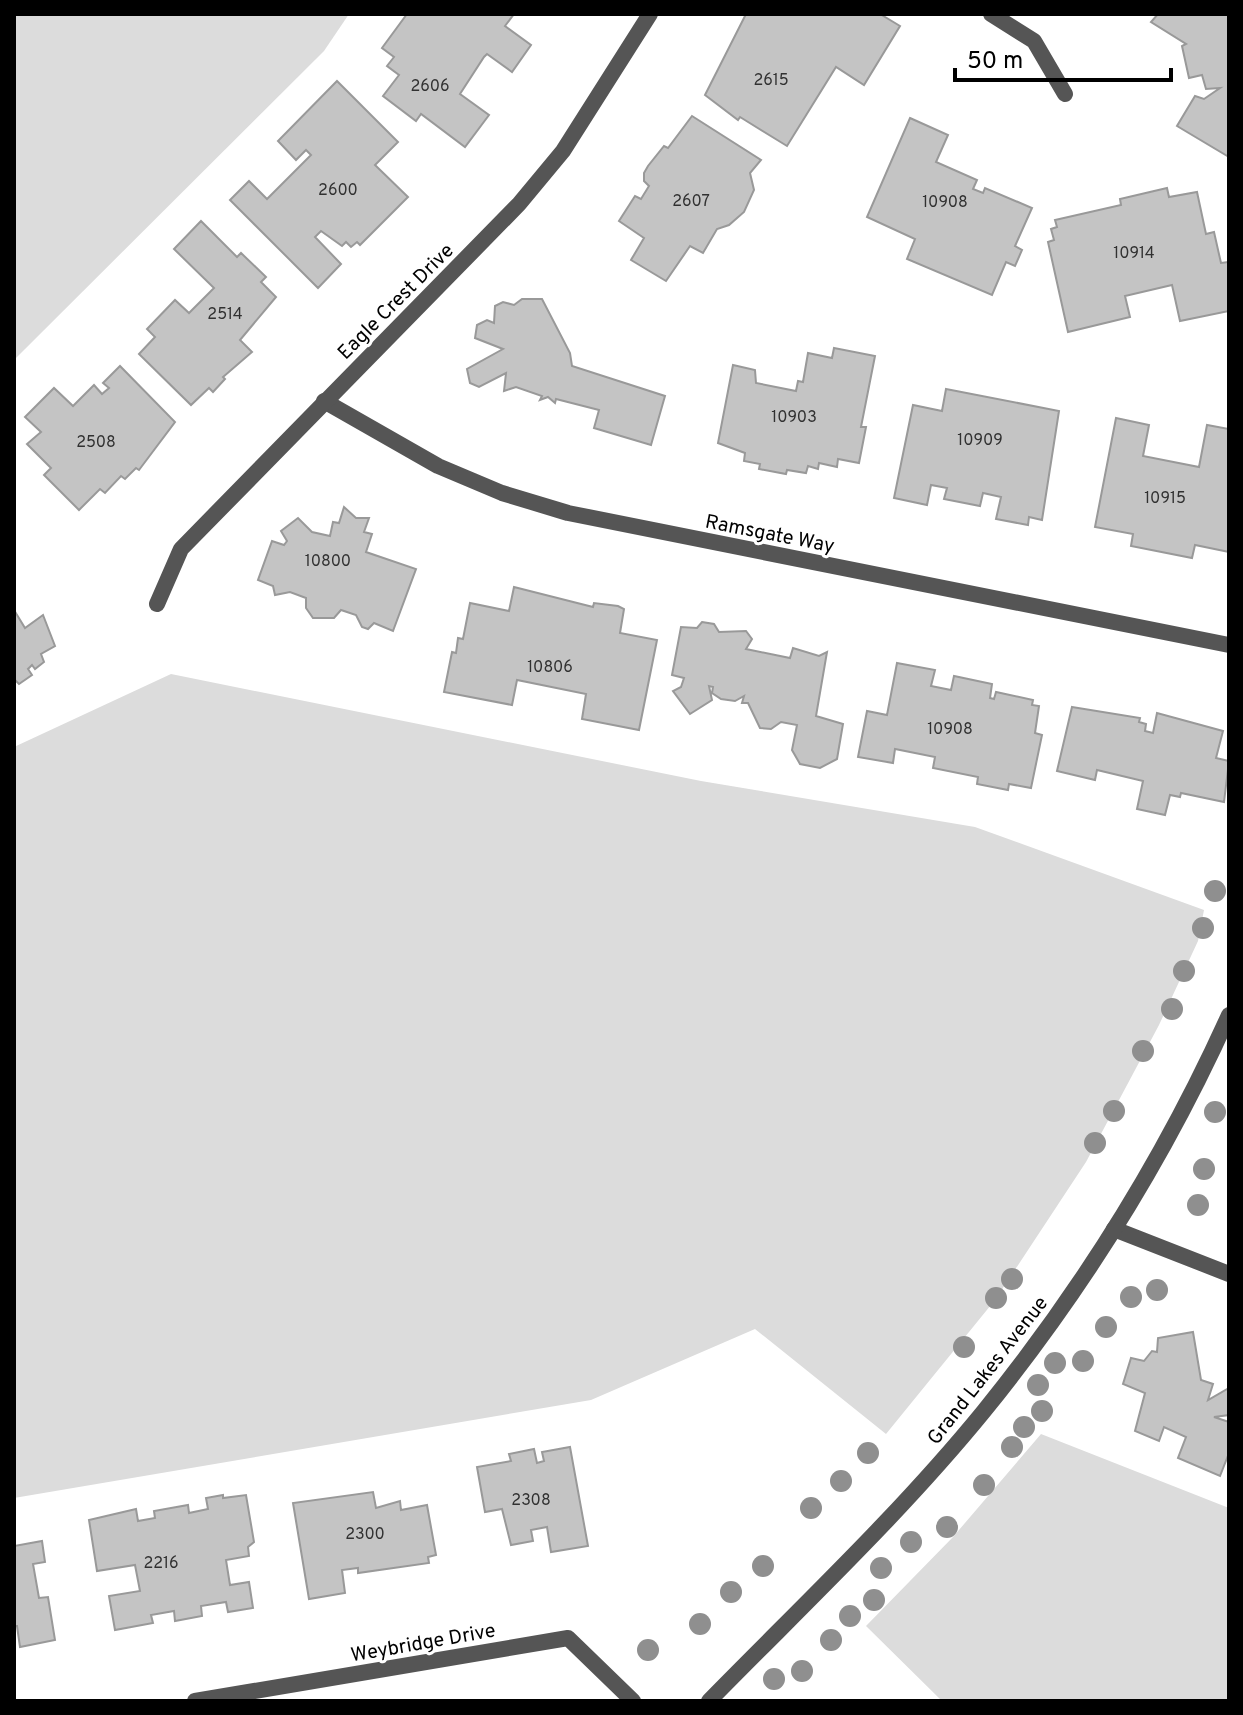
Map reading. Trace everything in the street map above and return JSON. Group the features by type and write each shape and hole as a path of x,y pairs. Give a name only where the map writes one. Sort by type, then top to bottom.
{"street":[{"name":"Eagle Crest Drive","path":"157,604 181,549 519,204 563,151 650,14"},
{"path":"991,14 1034,41 1065,94"},
{"name":"Ramsgate Way","path":"324,401 438,466 502,493 568,513 1229,645"},
{"name":"Grand Lakes Avenue","path":"709,1701 909,1497 974,1422 1061,1309 1164,1145 1229,1015"},
{"path":"1114,1229 1229,1274"},
{"name":"Weybridge Drive","path":"195,1701 568,1638 633,1701"}],"shaded area":[{"path":"14,14 349,14 324,51 14,360"},
{"path":"171,674 701,781 975,827 1204,910 1198,941 1159,1025 1086,1162 995,1300 886,1434 755,1329 591,1400 14,1498 14,747"},
{"path":"1041,1434 1229,1508 1229,1701 942,1701 866,1626 953,1537"}],"building":[{"path":"407,14 514,14 505,26 531,45 512,72 487,54 460,94 489,115 465,147 421,114 416,121 383,96 399,75 387,66 394,57 382,48"},
{"path":"746,14 880,14 900,26 864,85 836,67 787,146 740,117 738,120 705,95"},
{"path":"1158,14 1229,14 1229,157 1177,126 1195,96 1204,99 1220,88 1206,89 1202,75 1189,78 1182,46 1186,44 1151,22"},
{"path":"337,81 398,142 375,165 408,197 360,245 357,242 351,247 346,242 342,246 321,231 315,237 341,264 318,288 230,200 249,181 267,199 311,155 306,150 296,160 278,141"},
{"path":"692,116 761,160 750,173 754,190 744,212 729,225 717,229 703,253 690,246 666,281 631,260 644,238 619,221 635,196 641,199 649,186 644,181 648,166 664,146 668,148"},
{"path":"910,118 948,135 936,162 977,180 973,189 983,193 985,188 1032,208 1015,246 1022,250 1015,266 1006,262 992,295 907,259 915,239 867,217"},
{"path":"1167,188 1169,197 1197,192 1206,234 1214,232 1221,263 1229,262 1229,311 1180,321 1172,285 1125,296 1130,317 1068,332 1048,242 1054,240 1051,229 1057,227 1055,220 1121,205 1120,199"},
{"path":"201,221 237,257 241,253 266,277 261,282 276,297 240,340 252,352 223,377 225,379 213,392 209,388 191,405 139,354 155,337 147,329 175,300 189,313 214,288 174,249"},
{"path":"522,299 542,299 570,353 572,366 665,396 651,445 594,428 599,410 556,399 555,403 548,397 540,400 542,396 516,387 504,391 506,373 479,387 470,383 467,369 503,349 475,338 477,325 487,320 494,323 495,306 503,302 514,305"},
{"path":"834,348 875,356 861,427 866,427 859,463 838,459 837,467 819,463 818,469 808,466 806,473 787,470 786,474 759,469 760,464 744,461 745,453 718,443 733,365 755,370 756,383 796,391 798,381 803,382 808,353 832,358"},
{"path":"120,366 175,422 139,470 136,468 125,479 121,476 105,493 100,489 79,510 44,475 51,468 27,444 41,432 25,417 54,388 73,406 94,385 102,394 109,388 103,383"},
{"path":"946,389 1059,411 1042,520 1029,517 1028,525 996,519 1001,497 983,493 980,506 944,499 947,488 931,485 927,505 894,498 913,405 942,411"},
{"path":"1116,418 1149,425 1143,456 1199,467 1207,425 1229,429 1229,552 1195,545 1192,558 1131,546 1133,534 1095,527"},
{"path":"344,507 356,518 369,518 364,532 372,534 366,552 416,569 393,631 374,623 368,629 362,627 356,615 341,610 334,618 313,618 306,608 306,598 290,592 275,595 273,586 258,580 272,541 284,545 287,541 281,531 298,518 312,532 330,536 333,522 339,523"},
{"path":"514,587 593,607 594,603 618,606 624,609 620,633 657,640 639,730 582,719 586,694 517,680 512,705 444,692 452,652 456,653 458,638 463,639 470,603 509,611"},
{"path":"14,610 25,628 43,615 55,646 41,654 44,662 35,669 32,665 28,669 32,675 19,684 14,679"},
{"path":"702,622 714,624 719,632 746,631 752,639 746,649 790,658 793,648 819,656 827,652 816,716 843,724 837,759 820,768 800,764 792,750 797,725 781,722 771,729 760,728 748,703 742,703 744,696 735,701 721,699 712,693 713,687 709,686 712,700 690,714 673,691 681,687 684,678 672,675 681,627 697,628"},
{"path":"897,663 935,670 931,686 951,690 954,676 992,684 990,698 994,699 996,692 1033,700 1032,705 1039,706 1035,733 1042,735 1031,788 1009,784 1008,790 977,784 978,777 933,768 935,757 895,749 893,763 858,757 867,711 887,715"},
{"path":"1072,707 1140,718 1139,722 1146,724 1145,731 1153,733 1157,713 1223,731 1216,758 1229,761 1224,802 1181,793 1180,797 1170,795 1165,815 1137,809 1143,781 1097,770 1095,780 1057,771"},
{"path":"1193,1332 1201,1380 1213,1384 1208,1400 1229,1388 1229,1415 1214,1417 1229,1422 1229,1453 1220,1476 1178,1458 1186,1437 1164,1427 1159,1441 1135,1431 1145,1393 1123,1384 1131,1358 1144,1361 1152,1351 1157,1352 1158,1338"},
{"path":"570,1447 588,1546 551,1552 547,1527 531,1530 533,1541 511,1545 502,1509 485,1512 477,1467 511,1461 509,1454 534,1449 537,1463 544,1461 542,1452"},
{"path":"373,1492 376,1508 400,1501 401,1510 427,1505 436,1555 428,1557 429,1563 358,1573 358,1568 342,1570 345,1593 309,1599 293,1503"},
{"path":"223,1495 223,1498 246,1495 254,1542 248,1547 249,1556 226,1560 230,1585 249,1582 253,1608 228,1612 226,1602 201,1606 202,1616 175,1621 174,1611 151,1615 153,1623 115,1630 109,1596 140,1591 135,1565 97,1571 89,1520 136,1509 138,1521 155,1518 154,1511 188,1505 189,1513 208,1509 206,1498"},
{"path":"42,1541 45,1562 33,1564 39,1598 48,1597 55,1640 20,1647 17,1626 14,1626 14,1546"}]}
